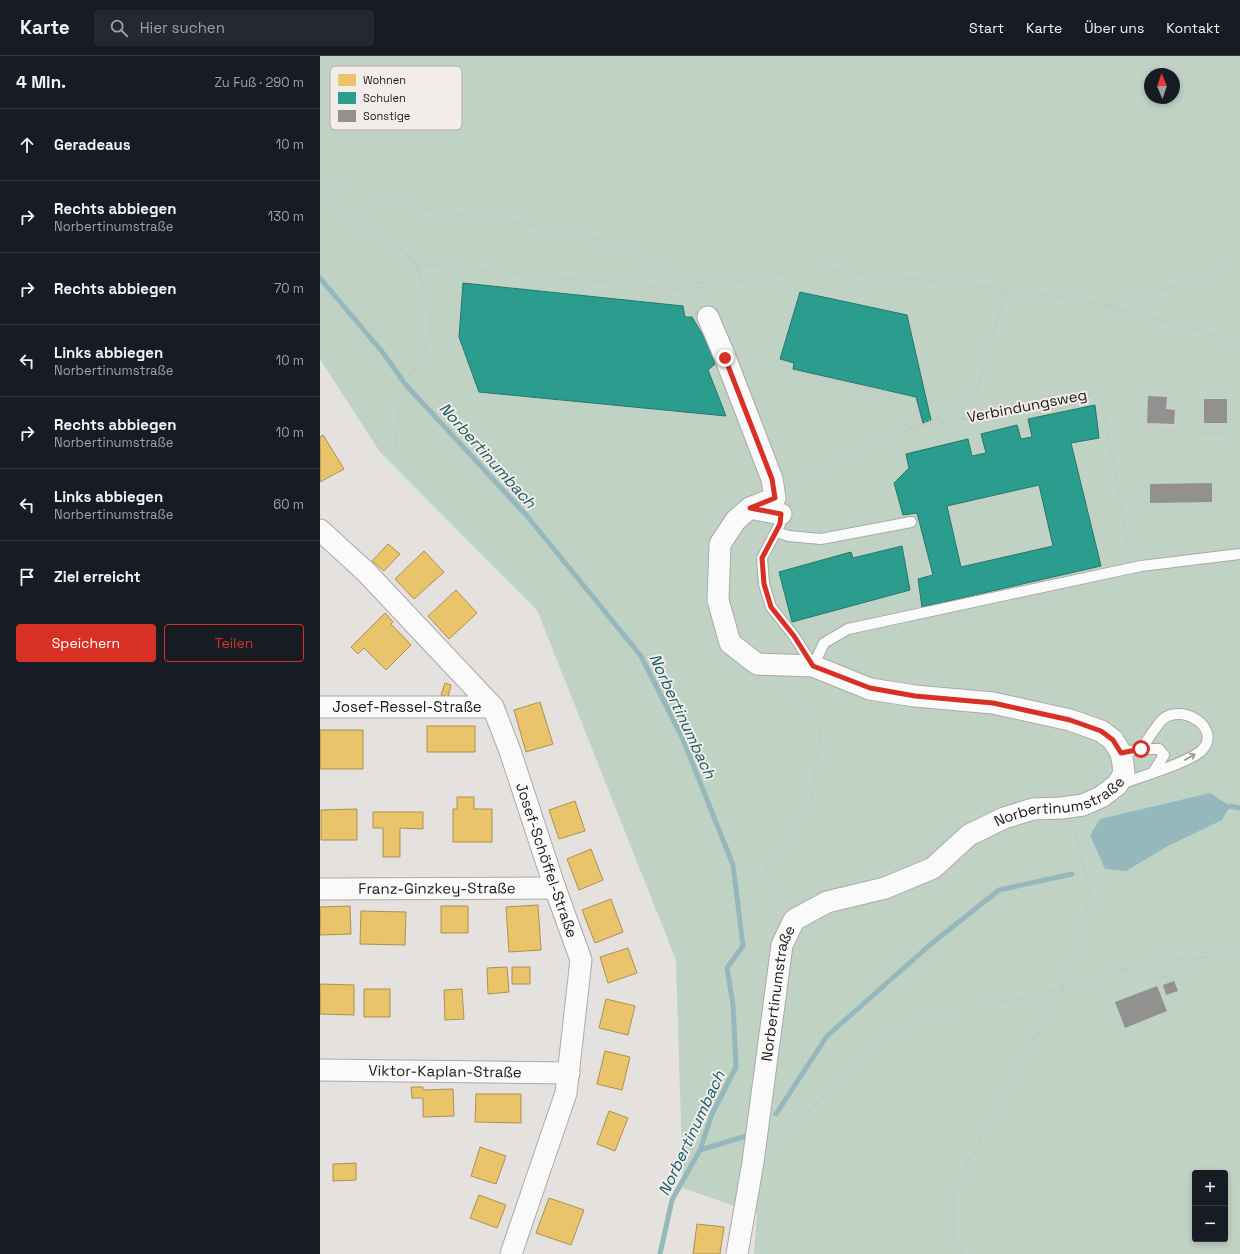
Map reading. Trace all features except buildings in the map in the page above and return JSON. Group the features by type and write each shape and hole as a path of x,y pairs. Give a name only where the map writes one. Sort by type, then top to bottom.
{"street":[{"path":"708,317 772,479 777,515 750,508 736,520 720,544 718,600 730,643 757,664"},
{"name":"Josef-Schöffel-Straße","path":"320,530 366,572 493,707 510,751 555,888 581,960 566,1093 511,1254"},
{"name":"Norbertinumstraße","path":"737,1254 754,1156 782,945 794,920 827,902 885,888 933,868 969,835 1004,818 1033,809 1061,808 1082,805 1101,797 1117,785 1124,774 1121,753 1113,740 1101,731 1070,720 993,703 915,696 870,688 813,666 757,664"},
{"name":"Josef-Ressel-Straße","path":"320,707 493,707"},
{"name":"Franz-Ginzkey-Straße","path":"320,889 555,888"},
{"name":"Viktor-Kaplan-Straße","path":"320,1070 569,1073"}],"lane":[{"path":"777,515 789,536 821,539 911,522"},
{"path":"777,515 762,558 764,584 771,607 794,636 813,666"},
{"path":"813,666 824,643 848,629 1141,566 1240,554"},
{"path":"1117,785 1179,763 1203,749 1207,737 1205,727 1197,718 1183,714 1172,715 1164,719 1141,749"},
{"path":"1121,753 1141,749 1159,749 1164,756 1154,771"}],"path":[{"path":"320,178 370,198 405,206 560,229 589,237 697,283 724,284 789,272 839,271 1006,288 1109,306 1240,342"},
{"path":"320,196 340,212 396,244 416,264 431,313 430,336 420,361 405,384 399,408 396,447"},
{"path":"416,264 457,266 680,289 698,296"},
{"path":"1109,306 1240,266"},
{"path":"777,515 894,434 932,421 970,402 978,387 1006,288"},
{"path":"725,358 885,391 909,429"},
{"name":"Verbindungsweg","path":"909,429 1100,392 1129,556 1137,555"},
{"path":"1141,429 1240,435"},
{"path":"757,664 821,729 810,810 764,870 794,920"},
{"path":"962,1254 954,1240 954,1189 1061,989 1091,898 1074,824 1079,820"},
{"path":"754,1156 787,1136 828,1092 895,1029 974,1007 1098,980 1125,968 1151,961 1202,957 1240,958"},
{"path":"1158,980 1193,965 1202,957"},
{"path":"1125,968 1133,991"}],"green space":[{"path":"320,56 1240,56 1240,1254 754,1254 757,1214 683,1188 676,960 537,610 380,452 320,359"}],"water":[{"path":"1210,793 1230,806 1222,820 1168,846 1126,871 1105,869 1090,835 1100,819"}],"waterway":[{"name":"Norbertinumbach","path":"320,278 384,354 405,384 527,516 641,656 682,737 733,865 743,946 727,968 733,1005 736,1067 712,1114 700,1150 672,1200 660,1254"},
{"path":"1224,809 1230,806 1240,808"},
{"path":"776,1114 827,1036 931,944 999,890 1072,874"},
{"path":"700,1150 746,1136"}],"route":[{"path":"725,358 772,479 775,498 750,508 781,514 780,524 762,558 764,584 771,607 794,636 813,666 870,688 915,696 993,703 1070,720 1101,731 1113,740 1121,753 1141,749"}]}
